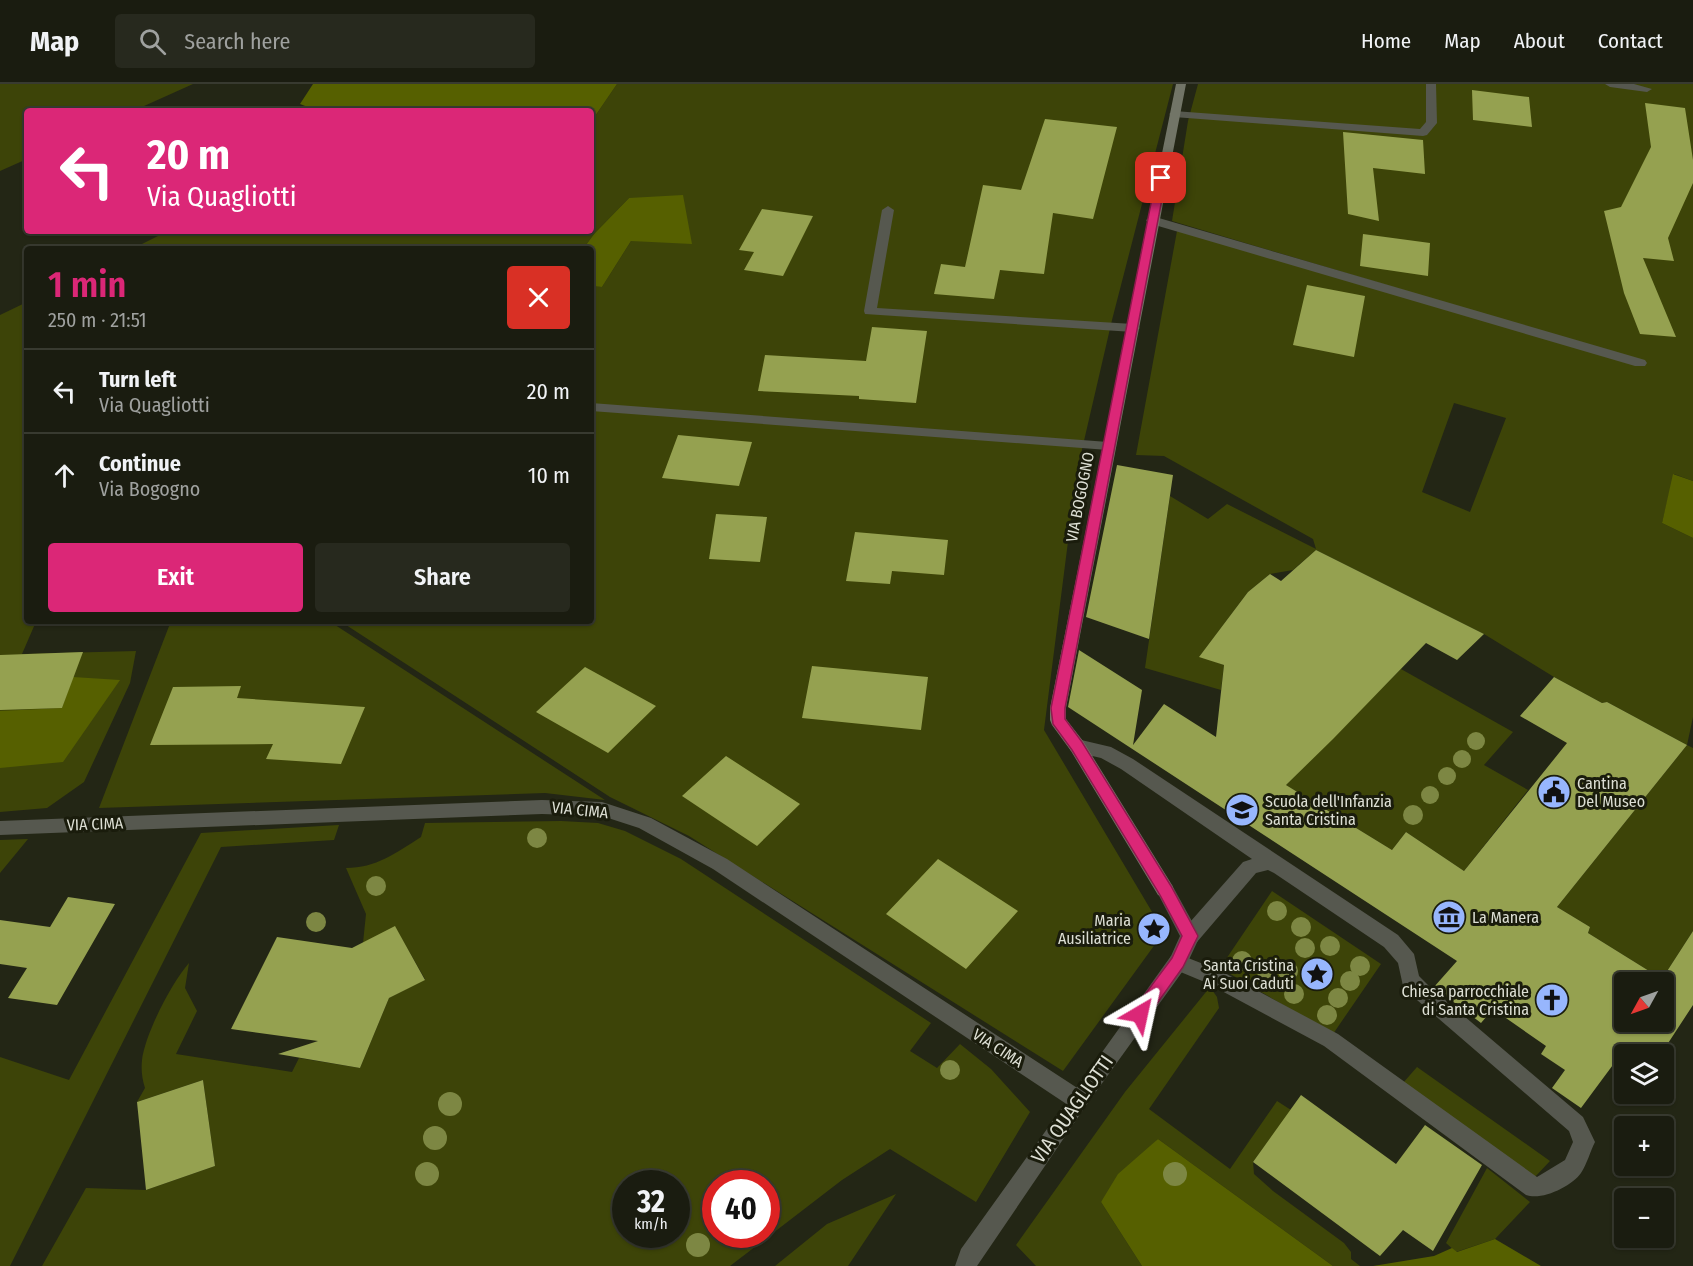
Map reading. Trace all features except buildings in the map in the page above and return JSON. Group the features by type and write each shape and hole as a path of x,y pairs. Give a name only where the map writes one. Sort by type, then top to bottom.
{"main road":[{"name":"VIA BOGOGNO","path":"1166,890 1077,746 1058,720 1058,708 1152,220 1181,84"}],"street":[{"path":"1174,114 1424,133 1432,123 1431,84"},
{"path":"1610,84 1647,89"},
{"path":"888,210 870,311 1133,328"},
{"path":"1152,220 1640,363"},
{"path":"594,407 1108,446"},
{"path":"1077,746 1105,752 1127,764 1391,941 1407,960 1410,980 1424,994 1576,1124 1584,1142 1574,1167 1545,1186 1534,1188 1331,1040 1214,977 1178,963"},
{"name":"VIA CIMA","path":"0,828 542,807 602,809 645,823 720,864 1077,1100"},
{"name":"VIA QUAGLIOTTI","path":"966,1266 969,1257 1077,1100 1178,963 1190,936 1251,867 1270,862"},
{"path":"1166,890 1190,936"}],"green space":[{"path":"0,84 193,84 140,108 24,108 24,160 0,171"},
{"path":"313,84 617,84 594,118 594,108 310,108 300,104"},
{"path":"617,84 1173,84 1112,320 1077,471 1044,730 1164,932 1063,1071 689,836 610,797 345,624 594,624 594,286 602,287 631,241 629,198 594,234 594,118"},
{"path":"1198,84 1693,84 1693,481 1674,474 1662,523 1693,538 1693,717 1687,745 1607,702 1602,703 1554,677 1484,634 1316,550 1293,570 1270,574 1248,592 1200,656 1224,665 1221,690 1145,668 1170,496 1208,519 1227,504 1316,549 1313,539 1164,456 1136,455 1177,231 1433,299 1172,221 1188,121","holes":["1454,403 1506,418 1470,512 1422,492"]},
{"path":"683,195 692,244 631,241 602,287 594,286 594,246 585,246 629,198"},
{"path":"162,234 594,234 585,246 138,246"},
{"path":"24,303 24,624 35,624 22,654 136,651 130,683 84,782 47,808 0,812 0,315"},
{"path":"1673,474 1693,481 1693,538 1662,523"},
{"path":"170,624 334,624 605,800 545,793 99,808"},
{"path":"1401,669 1513,732 1484,765 1528,790 1464,871 1406,832 1392,850 1286,785"},
{"path":"73,677 120,680 63,762 0,768 0,711 62,708"},
{"path":"1687,745 1693,748 1693,931 1667,972 1651,972 1588,933 1590,927 1557,907"},
{"path":"561,821 598,823 625,831 681,859 931,1023 910,1051 937,1068 960,1044 991,1069 1030,1112 976,1202 890,1149 842,1180 780,1228 780,1170 702,1170 702,1248 753,1248 730,1266 42,1266 86,1188 146,1190 215,1166 203,1080 137,1102 145,1088 142,1064 148,1037 167,995 189,963 185,988 197,1011 176,1054 292,1072 299,1058 360,1068 389,998 425,979 395,927 363,943 366,914 346,868 376,862 421,837 425,823"},
{"path":"339,825 334,840 221,847 10,1266 0,1266 0,1057 69,1080 201,833"},
{"path":"28,839 0,873 0,840"},
{"path":"1272,891 1381,964 1333,1034 1220,968"},
{"path":"1210,987 1217,997 1219,1008 1149,1109 1230,1169 1277,1101 1291,1110 1253,1162 1254,1174 1273,1191 1344,1243 1351,1252 1351,1259 1360,1266 1333,1266 1158,1139 1101,1202 1142,1266 1036,1266 1016,1245 1125,1092"},
{"path":"1417,1067 1550,1161 1534,1178 1403,1083"},
{"path":"1158,1139 1333,1266 1142,1266 1101,1202 1118,1174"},
{"path":"1487,1168 1530,1202 1495,1239 1456,1252 1446,1243"},
{"path":"896,1194 848,1266 775,1266 827,1224"},
{"path":"1495,1239 1541,1266 1373,1266 1434,1256 1452,1248 1457,1252"}],"place":[{"name":"Cantina Del Museo","path":"1554,792"},
{"name":"Scuola dell'Infanzia Santa Cristina","path":"1242,810"},
{"name":"La Manera","path":"1449,917"},
{"name":"Maria Ausiliatrice","path":"1154,929"},
{"name":"Santa Cristina Ai Suoi Caduti","path":"1317,974"},
{"name":"Chiesa parrocchiale di Santa Cristina","path":"1552,1000"}],"route":[{"path":"1140,1014 1178,963 1190,936 1166,890 1077,746 1058,720 1058,708 1161,178"}]}
